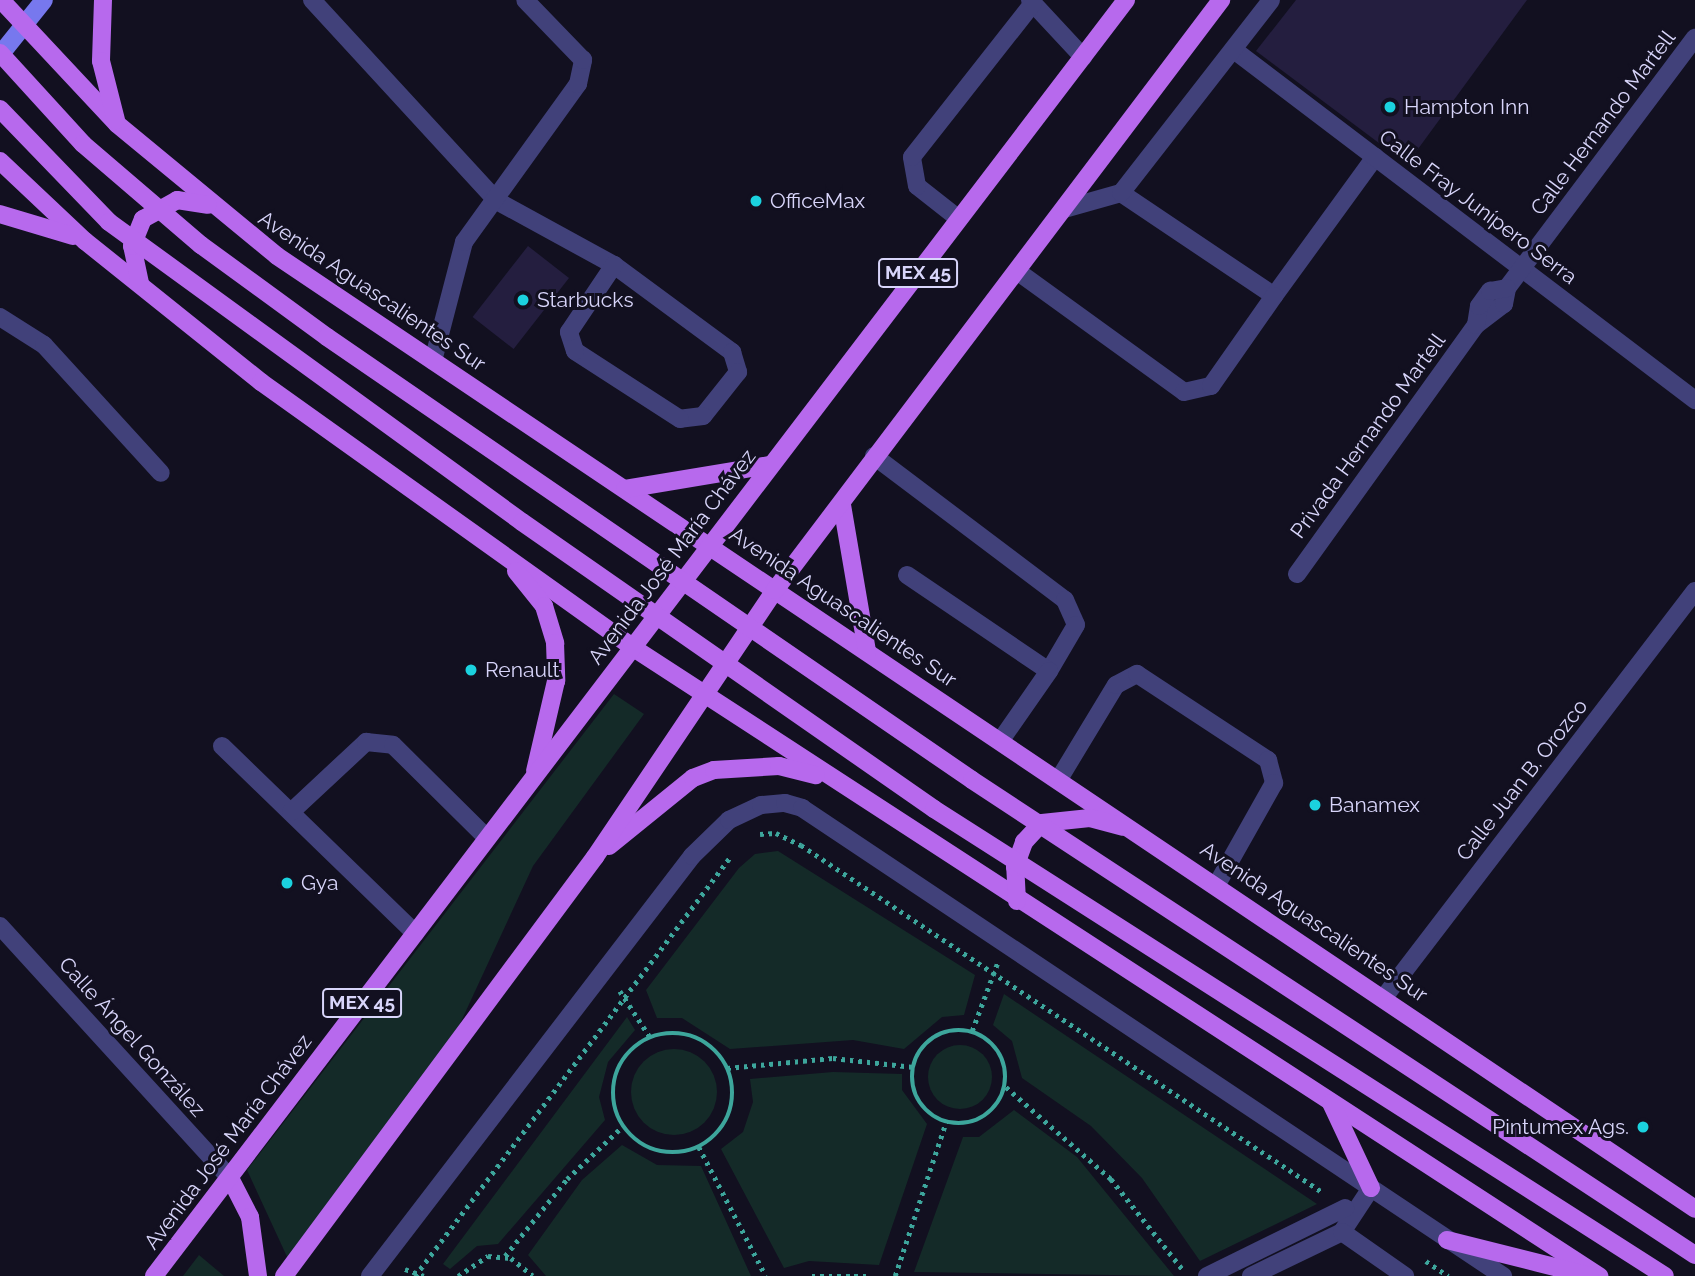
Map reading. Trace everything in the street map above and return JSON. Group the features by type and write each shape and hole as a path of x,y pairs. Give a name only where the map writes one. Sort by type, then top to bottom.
{"main road":[{"name":"Avenida Aguascalientes Sur","path":"1,0 23,27 117,124 214,208 433,361 1385,996 1695,1209"},
{"path":"44,0 0,54 83,144 201,245 338,345 972,780 1695,1255"},
{"path":"103,0 101,61 117,124"},
{"name":"Avenida José María Chávez","path":"154,1276 1126,0"},
{"path":"284,1276 595,857 775,590 842,505 874,456 1221,0"},
{"path":"0,109 109,222 522,522 934,809 1665,1276"},
{"path":"0,161 85,242 261,382 632,647 1017,901 1599,1276"},
{"path":"143,287 132,246 143,219 177,200 214,208"},
{"path":"0,214 85,242"},
{"path":"625,489 770,465"},
{"path":"842,505 867,652"},
{"path":"503,554 544,606 555,643 556,681 534,776"},
{"path":"595,857 693,778 714,770 779,766 841,786"},
{"path":"1017,901 1015,867 1024,842 1042,823 1090,818 1140,832"},
{"path":"1331,1103 1371,1188"},
{"path":"230,1178 250,1217 258,1276"},
{"path":"1447,1240 1591,1276"}],"street":[{"path":"313,0 497,201 614,265 732,352 738,372 703,416 680,419 575,351 569,332 614,265"},
{"path":"433,361 464,242 497,201 572,94 583,60 525,0"},
{"path":"1064,209 1121,193 1271,0"},
{"path":"959,219 917,186 912,157 1032,2 1083,57"},
{"name":"Calle Hernando Martell","path":"1522,268 1695,38"},
{"name":"Calle Fray Junípero Serra","path":"1234,50 1695,400"},
{"path":"1017,271 1184,392 1211,386 1375,157"},
{"path":"1121,193 1274,296"},
{"name":"Privada Hernando Martell","path":"1297,574 1476,325 1490,291 1507,288 1522,268"},
{"path":"0,317 44,345 161,473"},
{"path":"874,456 1065,600 1076,625 1049,671 1001,740"},
{"path":"908,575 1049,671"},
{"name":"Calle Juan B. Orozco","path":"1385,996 1695,592"},
{"path":"1059,779 1116,685 1137,674 1268,760 1274,783 1217,884"},
{"path":"291,813 366,742 393,745 487,838"},
{"path":"222,746 415,933"},
{"path":"370,1276 601,979 692,856 729,820 761,805 785,803 822,822 1503,1276"},
{"name":"Calle Ángel González","path":"0,926 230,1178"},
{"path":"1251,1276 1342,1232 1371,1188"},
{"path":"1207,1276 1345,1208"},
{"path":"1342,1232 1405,1276"}],"path":[{"path":"753,838 776,833 801,845 1345,1208"},
{"path":"415,1276 738,848"},
{"path":"972,1031 1004,943"},
{"path":"601,979 628,996 650,1037"},
{"path":"1006,1087 979,1120 946,1122 917,1098 913,1067 936,1036 972,1031 997,1049 1006,1087 1111,1179 1188,1276"},
{"path":"686,1034 706,1042 727,1068 733,1096 726,1123 699,1147 658,1151 623,1126 613,1096 615,1076 624,1058 650,1037 686,1034"},
{"path":"727,1068 833,1058 913,1067"},
{"path":"895,1276 946,1122"},
{"path":"457,1276 473,1261 505,1256 567,1179 623,1126"},
{"path":"699,1147 766,1276"},
{"path":"1417,1255 1448,1276"},
{"path":"505,1256 533,1276"},
{"path":"812,1276 870,1276"}],"green space":[{"path":"614,694 644,714 533,866 452,1041 289,1261 247,1170"},
{"path":"778,851 975,975 964,1015 942,1017 904,1049 853,1040 730,1049 682,1018 657,1018 646,990 739,868 755,854"},
{"path":"1004,994 1317,1204 1200,1261 1142,1178 1091,1126 1022,1078 1012,1041 993,1025"},
{"path":"627,1017 635,1030 608,1062 599,1097 605,1120 498,1244 477,1246 450,1269 443,1264"},
{"path":"960,1045 972,1047 983,1054 990,1065 990,1089 983,1100 972,1107 960,1109 948,1107 937,1100 930,1089 928,1077 930,1065 937,1054 948,1047"},
{"path":"674,1049 691,1052 705,1061 714,1075 717,1092 714,1109 705,1123 691,1132 674,1135 657,1132 643,1123 634,1109 631,1092 634,1075 643,1061 657,1052"},
{"path":"833,1072 902,1074 902,1090 927,1124 879,1265 809,1261 784,1268 721,1149 743,1132 753,1102 750,1079"},
{"path":"1014,1110 1077,1157 1174,1276 914,1272 963,1137 979,1137"},
{"path":"622,1145 657,1165 701,1166 751,1276 546,1276 528,1255 582,1180"},
{"path":"199,1255 224,1276 183,1276"}],"building":[{"name":"Hampton Inn","path":"1296,0 1527,0 1407,164 1256,51"},
{"name":"Starbucks","path":"528,246 569,278 514,349 473,317"}],"place":[{"name":"Hampton Inn","path":"1390,107"},
{"name":"OfficeMax","path":"756,201"},
{"name":"Starbucks","path":"523,300"},
{"name":"Renault","path":"471,670"},
{"name":"Banamex","path":"1315,805"},
{"name":"Gya","path":"287,883"},
{"name":"Pintumex Ags.","path":"1643,1127"}]}
